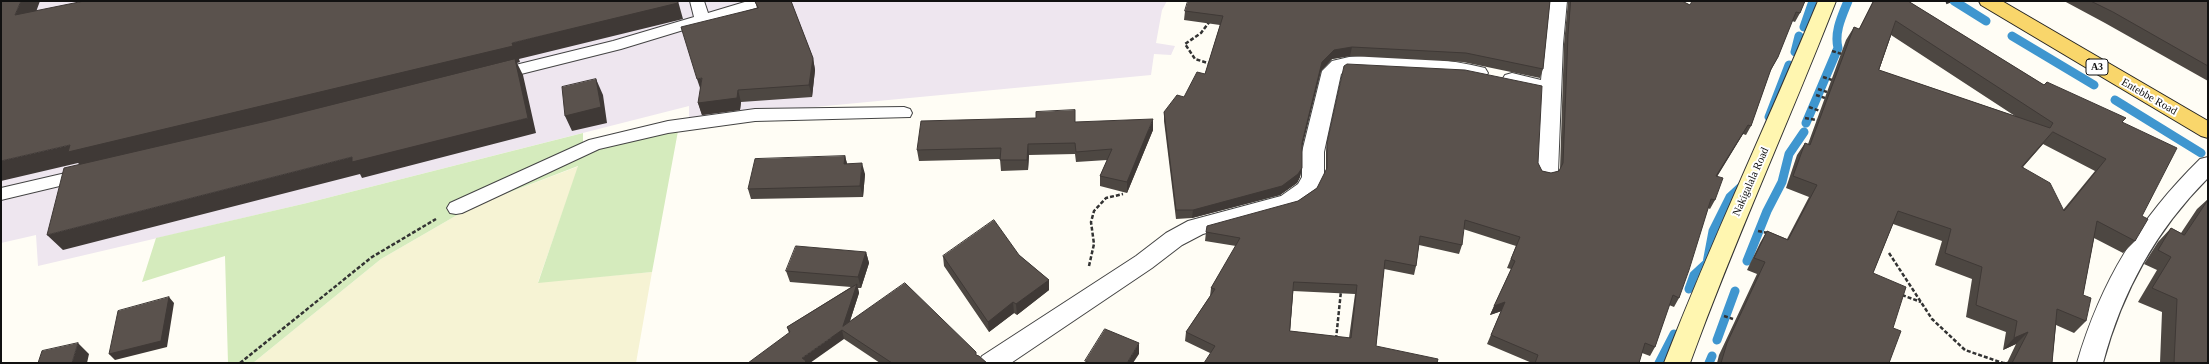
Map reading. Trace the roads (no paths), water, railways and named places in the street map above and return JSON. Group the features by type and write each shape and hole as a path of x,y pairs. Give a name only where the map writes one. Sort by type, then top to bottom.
{"main road":[{"name":"Entebbe Road","path":"1988,1 2208,131"}],"street":[{"path":"1547,172 1551,125 1550,89 1552,42 1558,1"},
{"name":"Nakigalala Road","path":"1677,363 1702,296 1784,108 1827,1"},
{"path":"991,363 1144,262 1174,239 1196,227 1288,202 1306,190 1313,177 1313,152 1332,71 1340,65 1379,63 1463,70 1550,89"},
{"path":"2090,363 2098,330 2120,278 2153,226 2195,177 2208,165"}],"lane":[{"path":"697,1 702,19"},
{"path":"486,78 616,45 702,19 739,5 764,1"},
{"path":"456,208 595,144 668,127 755,115 904,113"},
{"path":"1,194 101,171"}],"waterway":[{"path":"1806,123 1838,48 1838,30 1848,1"},
{"path":"1954,1 1986,21"},
{"path":"1804,27 1812,4"},
{"path":"1795,52 1799,36"},
{"path":"2012,36 2094,85"},
{"path":"1769,117 1789,65"},
{"path":"2115,100 2201,153"},
{"path":"1747,261 1767,211 1782,182 1789,154 1804,132"},
{"path":"1689,289 1694,275 1707,263 1713,231 1730,197 1743,185"},
{"path":"1717,340 1735,291"},
{"path":"1659,363 1674,334"},
{"path":"1709,363 1712,356"}]}
